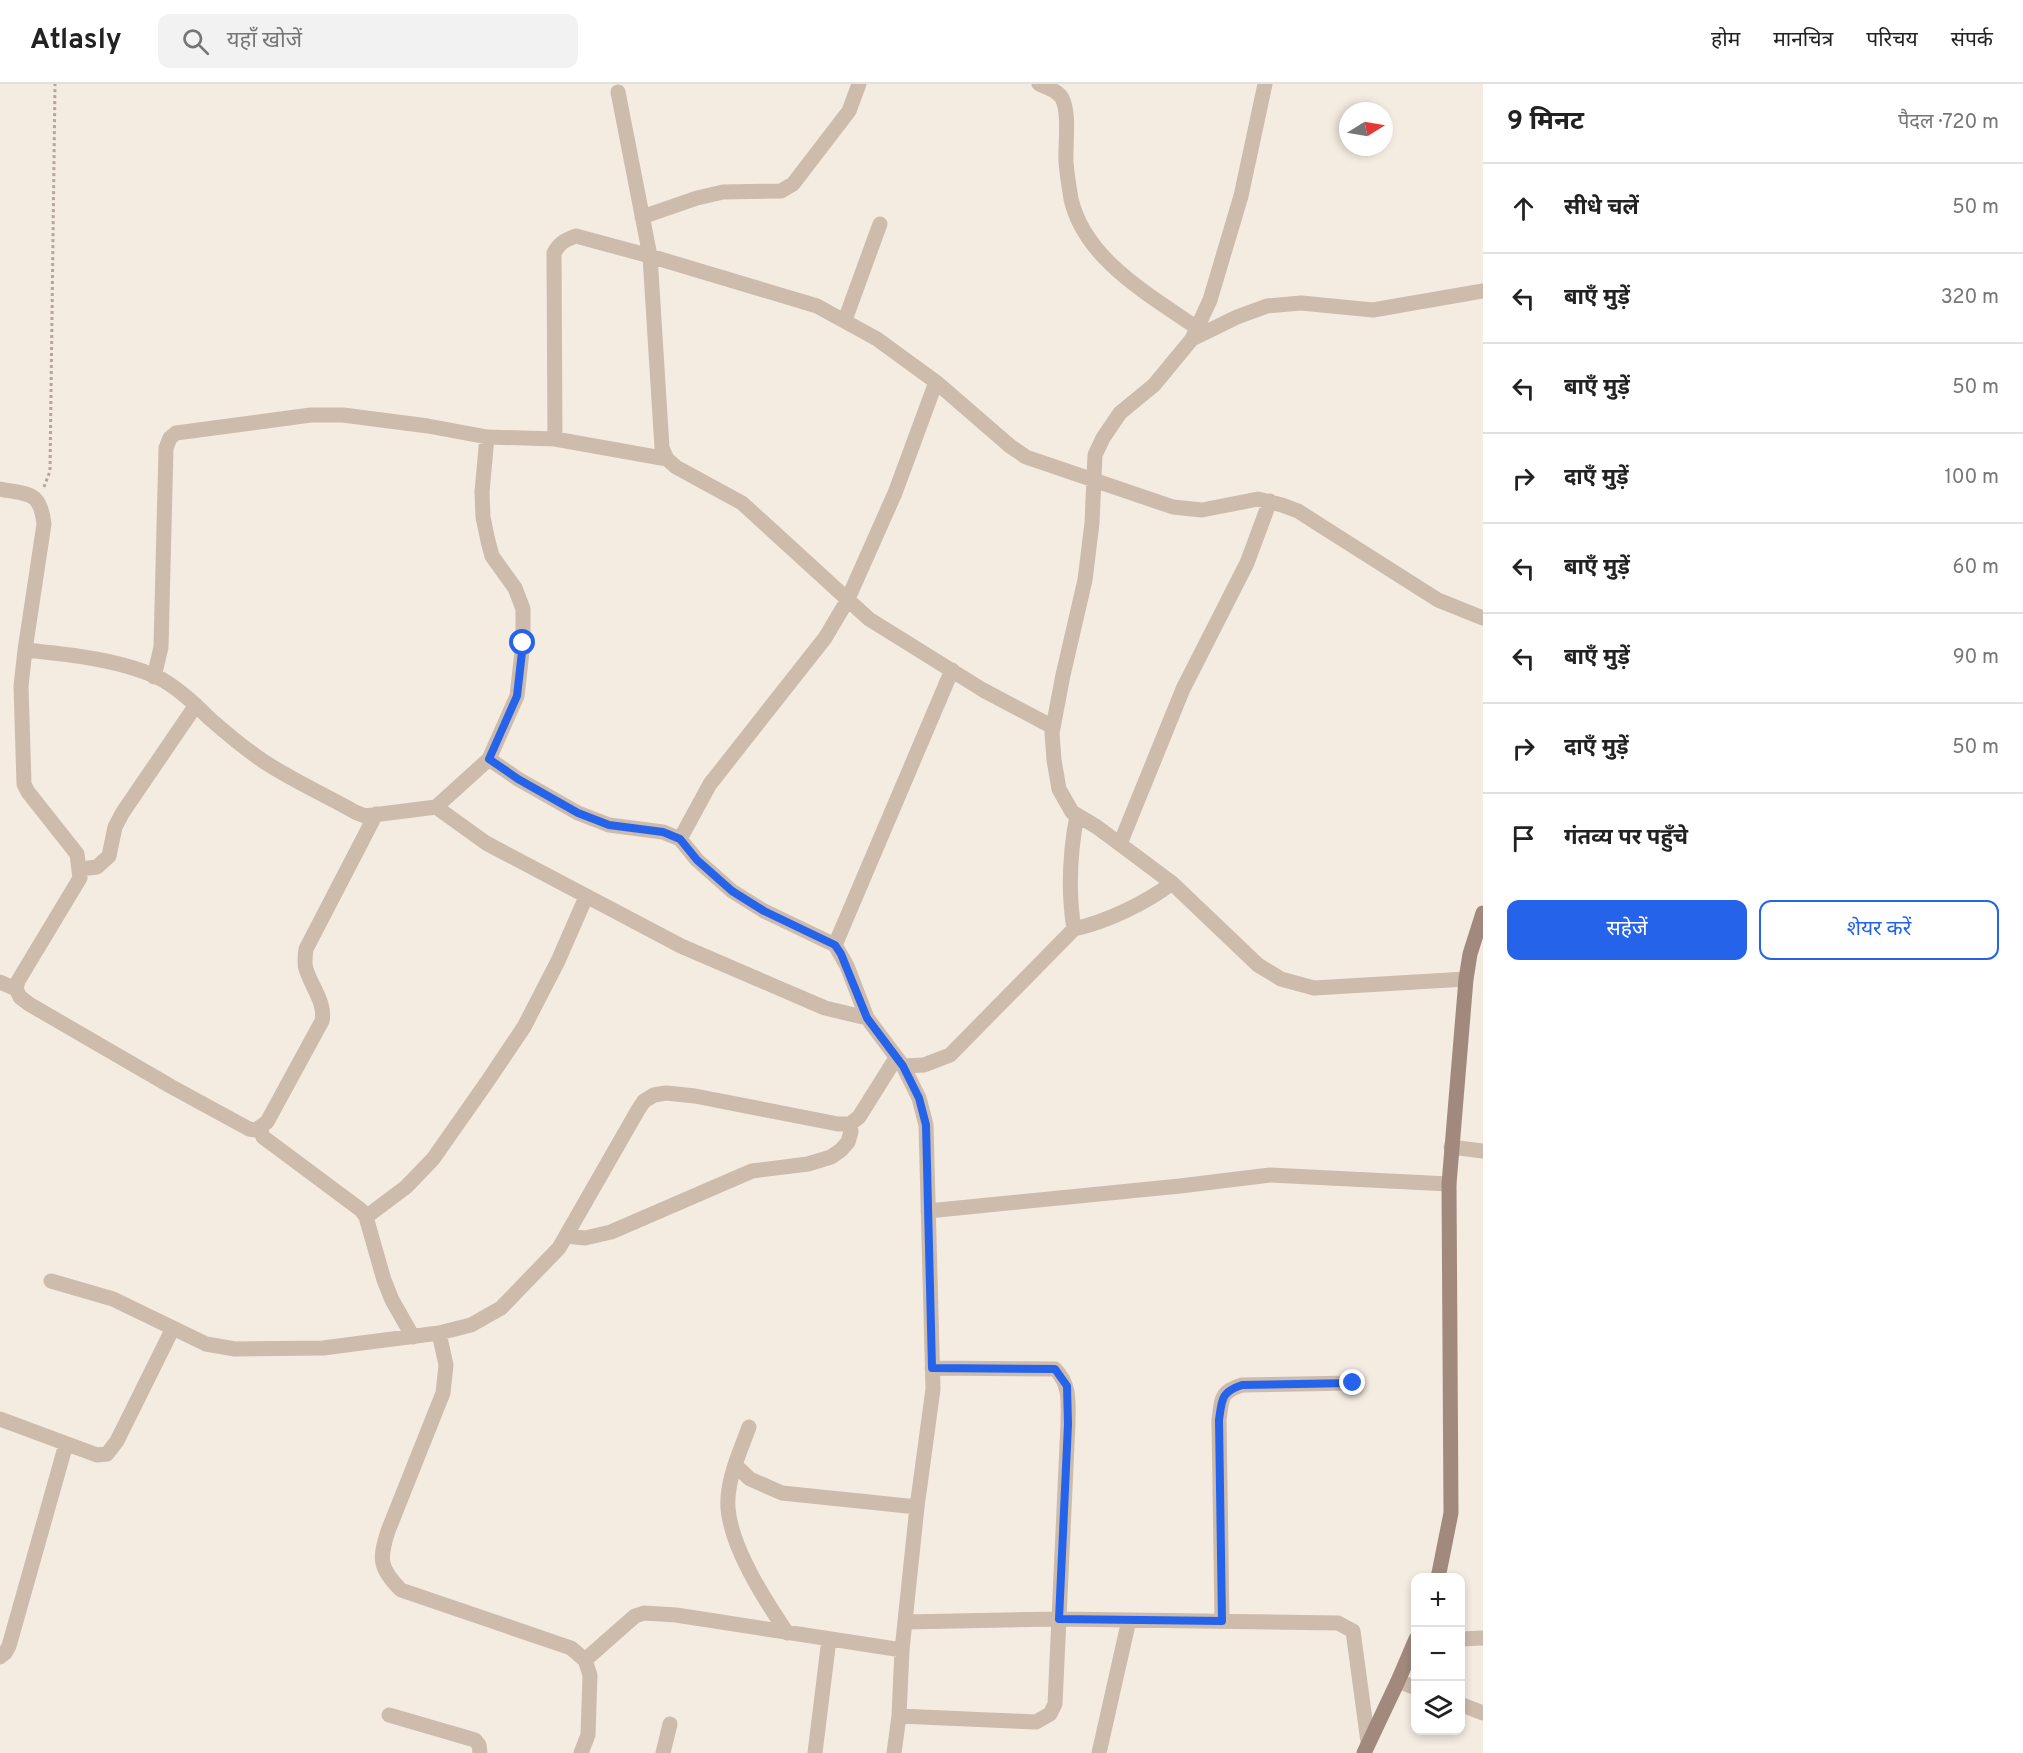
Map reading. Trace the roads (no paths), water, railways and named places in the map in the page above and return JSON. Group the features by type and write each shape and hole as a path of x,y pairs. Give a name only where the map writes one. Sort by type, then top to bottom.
{"main road":[{"path":"1439,1573 1451,1513 1449,1184 1451,1147 1466,979 1470,954 1483,913"},
{"path":"1366,1748 1411,1650"}],"street":[{"path":"642,217 697,198 723,192 781,191 793,184 849,111 859,84"},
{"path":"1039,84 1061,96 1065,108 1066,165 1072,201 1083,227 1096,248 1113,266 1194,334"},
{"path":"1265,84 1241,196 1210,300 1194,334 1154,385 1120,413 1103,438 1095,455 1092,523 1085,580 1053,727 1054,760 1059,789 1072,812 1097,827 1172,883 1258,965 1281,980 1314,987 1466,979"},
{"path":"618,92 650,256 662,448 667,459 742,503 869,619 983,690 1053,727"},
{"path":"844,320 880,224"},
{"path":"555,439 554,253 557,246 576,236 817,306 877,339 936,382 1026,457 1187,510 1202,510 1258,499 1270,501 1298,511 1438,600 1483,618"},
{"path":"1194,334 1267,306 1300,303 1373,310 1483,291"},
{"path":"680,839 710,784 825,638 847,601 895,493 936,382"},
{"path":"154,677 161,647 166,448 170,438 176,433 311,415 343,415 428,426 487,437 555,439 667,459"},
{"path":"25,650 66,654 135,669 154,677 182,693 219,727 262,761 355,813 365,816 436,807 489,759 517,696 524,609 515,588 492,556 488,541 483,517 482,492 487,437"},
{"path":"0,489 36,498 42,506 45,524 21,686 24,784 77,854 80,869 80,878 18,981 16,989"},
{"path":"1120,844 1183,689 1247,563 1270,501"},
{"path":"835,945 952,670"},
{"path":"80,869 97,867 109,856 115,826 123,812 196,705"},
{"path":"489,759 518,779 578,813 609,825 663,832 680,839 697,860 732,891 764,911 835,945 847,966 867,1018 899,1062 919,1098 926,1125 933,1389 917,1507 894,1753"},
{"path":"436,807 486,843 681,946 825,1008 867,1018"},
{"path":"0,982 16,989 20,997 28,1004 172,1087 249,1129 256,1130 267,1122 322,1021 321,1006 306,970 306,949 376,814"},
{"path":"1074,929 1071,909 1072,839 1077,815"},
{"path":"899,1062 924,1065 950,1055 1074,929 1089,926 1155,896 1172,883"},
{"path":"366,1217 406,1187 433,1159 487,1082 524,1027 558,960 586,897"},
{"path":"51,1281 113,1299 206,1344 235,1349 323,1348 440,1333 471,1325 501,1308 559,1248 644,1101 654,1095 666,1093 695,1096 838,1124 850,1124 859,1117 899,1062"},
{"path":"566,1236 585,1238 611,1232 752,1171 808,1164 831,1156 848,1142 851,1132 850,1124"},
{"path":"260,1127 263,1137 361,1210 366,1217 392,1300 413,1336"},
{"path":"1451,1147 1483,1151"},
{"path":"928,1211 1270,1175 1449,1184"},
{"path":"0,1419 97,1455 108,1454 117,1441 173,1328"},
{"path":"440,1333 446,1365 443,1393 382,1551 383,1565 388,1576 401,1590 571,1648 585,1660 590,1675 590,1709 588,1735 581,1753"},
{"path":"899,1716 1036,1722 1050,1714 1055,1704 1068,1424 1067,1386 1055,1369 932,1368"},
{"path":"1222,1621 1219,1420 1222,1399 1228,1390 1242,1385 1353,1383"},
{"path":"749,1427 735,1465 728,1508 734,1534 759,1592 787,1633"},
{"path":"0,1657 9,1646 66,1444"},
{"path":"735,1465 750,1479 782,1493 917,1507"},
{"path":"585,1660 635,1616 644,1613 676,1615 902,1650"},
{"path":"905,1622 1059,1619 1338,1623 1353,1631 1366,1748"},
{"path":"1099,1753 1129,1620"},
{"path":"1465,1639 1483,1638"},
{"path":"815,1753 829,1639"},
{"path":"1398,1681 1411,1686"},
{"path":"1465,1706 1483,1713"},
{"path":"389,1715 475,1740 479,1745 480,1753"},
{"path":"663,1753 670,1724"}]}
